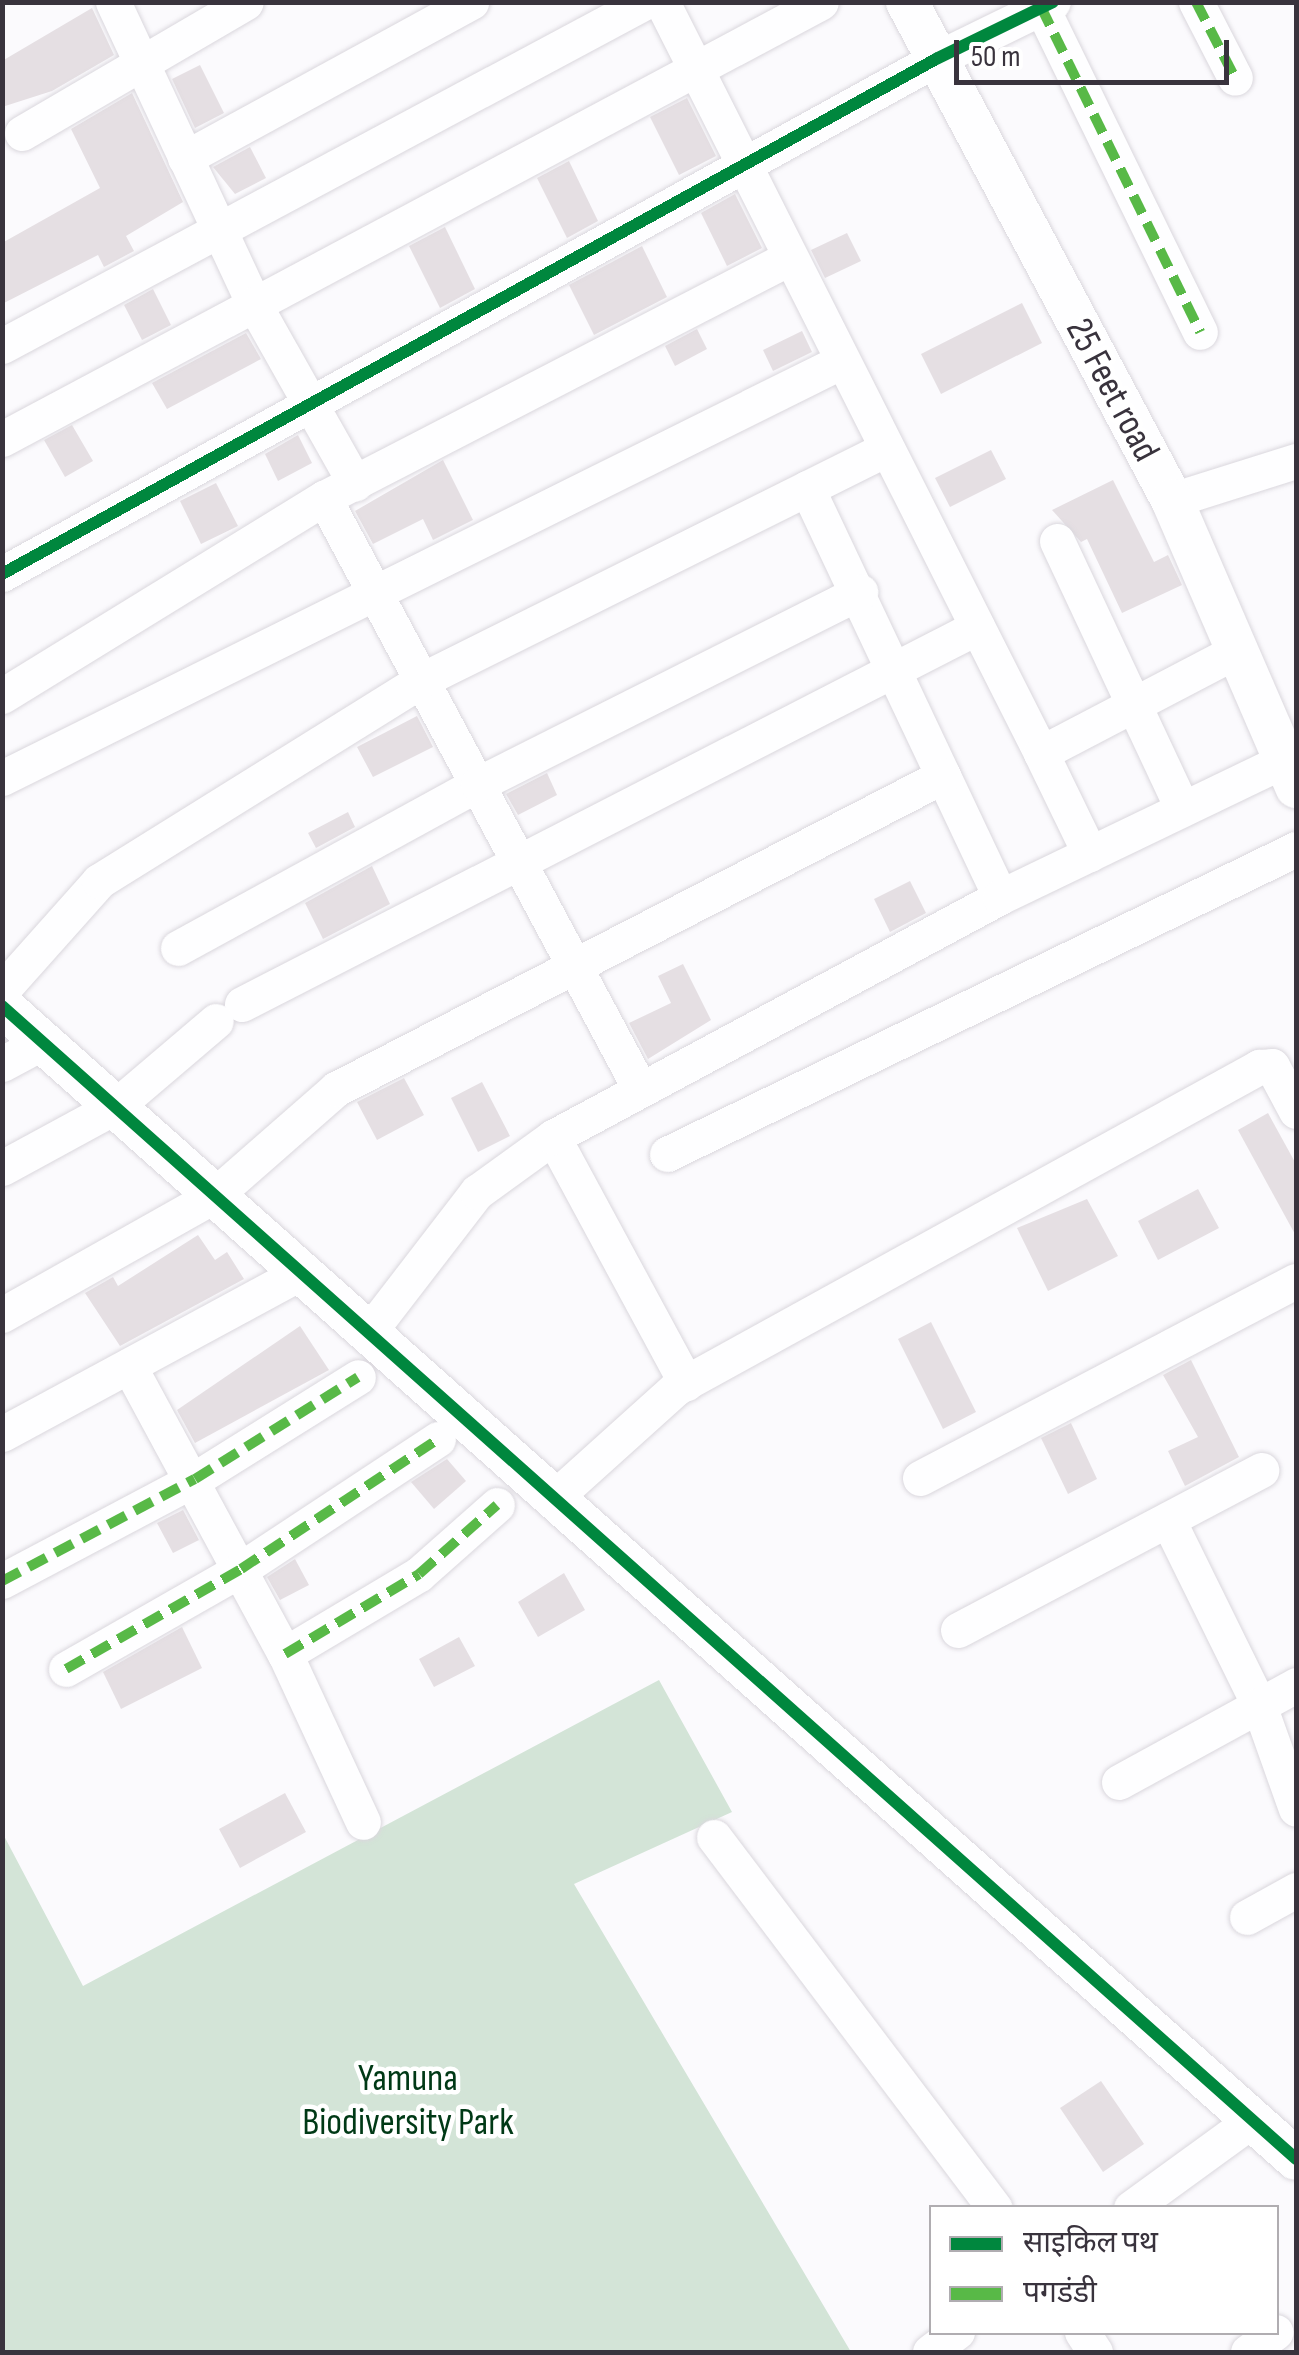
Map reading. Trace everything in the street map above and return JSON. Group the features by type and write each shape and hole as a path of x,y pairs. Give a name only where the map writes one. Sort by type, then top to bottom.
{"street":[{"path":"113,2 254,304 310,403 375,593 638,1085"},
{"path":"22,133 140,60 246,2"},
{"path":"186,158 470,2"},
{"path":"2,346 216,226 645,2"},
{"path":"662,2 1090,854"},
{"path":"2,438 821,2"},
{"name":"25 Feet road","path":"907,2 1172,500 1234,652 1290,774"},
{"path":"1196,2 1236,78"},
{"path":"2,574 936,59 1044,4 1200,332"},
{"path":"2,696 340,490 789,258"},
{"path":"2,778 840,362"},
{"path":"2,990 94,886 422,680 884,450"},
{"path":"1172,500 1296,461"},
{"path":"808,488 895,666 1000,898"},
{"path":"1057,542 1182,808"},
{"path":"178,948 478,784 860,592"},
{"path":"2,1168 116,1106 229,1013 977,627"},
{"path":"1041,753 1234,652"},
{"path":"370,1332 467,1205 553,1136 638,1085 1182,808 1290,774"},
{"path":"2,1315 214,1195 332,1092 943,776"},
{"path":"667,1154 1296,849"},
{"path":"2,1006 1296,2158"},
{"path":"2,1064 43,1042"},
{"path":"554,1498 674,1391 1258,1067 1272,1066 1296,1112"},
{"path":"553,1136 674,1391"},
{"path":"2,1434 302,1272"},
{"path":"920,1478 1296,1281"},
{"path":"129,1366 195,1478 286,1654 363,1822"},
{"path":"2,1582 195,1478 358,1377"},
{"path":"66,1669 241,1568 438,1439"},
{"path":"958,1630 1261,1470"},
{"path":"286,1654 419,1574 497,1506"},
{"path":"1168,1520 1259,1705 1296,1808"},
{"path":"1119,1782 1296,1685"},
{"path":"714,1837 993,2205"},
{"path":"1247,1917 1296,1890"},
{"path":"1135,2205 1252,2120"},
{"path":"930,2352 954,2335"},
{"path":"1248,2352 1272,2335"}],"green space":[{"name":"Yamuna Biodiversity Park","path":"659,1680 732,1812 574,1884 851,2352 3,2352 2,1832 83,1986"}],"building":[{"path":"92,8 114,55 52,91 2,107 2,61"},
{"path":"200,65 224,113 195,128 172,79"},
{"path":"132,93 183,202 126,236 134,251 104,267 98,255 2,304 2,243 100,188 71,129"},
{"path":"687,98 716,156 679,175 650,117"},
{"path":"250,147 266,178 235,194 213,167"},
{"path":"569,161 598,221 567,238 537,178"},
{"path":"735,194 762,248 727,266 701,213"},
{"path":"445,227 475,289 440,308 409,246"},
{"path":"847,233 861,261 825,278 811,250"},
{"path":"642,246 667,297 594,335 569,285"},
{"path":"153,289 171,325 142,340 124,305"},
{"path":"1022,303 1042,343 941,394 921,354"},
{"path":"697,329 707,349 675,366 665,346"},
{"path":"802,331 812,352 773,371 763,350"},
{"path":"246,333 261,359 167,409 152,383"},
{"path":"72,425 93,461 65,477 44,440"},
{"path":"298,435 312,463 278,481 265,454"},
{"path":"991,450 1006,479 950,507 935,478"},
{"path":"443,460 473,520 433,540 423,519 373,544 355,511"},
{"path":"1113,480 1154,562 1168,555 1182,585 1122,613 1087,539 1081,542 1052,510"},
{"path":"216,483 238,526 201,544 180,501"},
{"path":"417,716 433,747 373,777 357,747"},
{"path":"547,773 557,795 518,815 506,794"},
{"path":"348,812 355,827 316,848 308,833"},
{"path":"372,866 390,904 323,939 305,903"},
{"path":"910,881 926,913 890,932 874,899"},
{"path":"683,964 711,1020 648,1059 629,1023 671,1003 658,976"},
{"path":"404,1078 424,1115 377,1140 357,1102"},
{"path":"482,1082 510,1136 478,1152 451,1098"},
{"path":"1268,1113 1296,1164 1296,1236 1238,1130"},
{"path":"1198,1189 1219,1228 1158,1260 1138,1221"},
{"path":"1087,1199 1118,1256 1048,1291 1017,1228"},
{"path":"198,1235 215,1260 227,1252 244,1279 120,1346 85,1293 113,1277 118,1286"},
{"path":"931,1322 976,1412 943,1429 898,1339"},
{"path":"300,1326 329,1370 195,1443 177,1410"},
{"path":"1191,1360 1239,1457 1185,1486 1168,1451 1198,1437 1163,1375"},
{"path":"1071,1423 1097,1479 1068,1494 1041,1438"},
{"path":"447,1459 466,1481 434,1509 411,1482"},
{"path":"183,1510 199,1540 173,1553 157,1523"},
{"path":"295,1559 309,1585 280,1600 267,1577"},
{"path":"564,1573 585,1610 538,1637 518,1602"},
{"path":"182,1627 202,1668 121,1709 103,1672"},
{"path":"459,1637 475,1666 434,1687 419,1659"},
{"path":"285,1793 306,1832 240,1868 219,1829"},
{"path":"1101,2081 1144,2144 1103,2172 1060,2108"}],"marked path":[{"path":"1196,2 1235,78"},
{"path":"1041,7 1200,332"},
{"path":"2,1581 195,1479 358,1377"},
{"path":"66,1669 241,1569 438,1439"},
{"path":"285,1654 419,1574 497,1505"}],"cycle path":[{"path":"2,574 936,59 1053,2"},
{"path":"2,1006 1296,2159"}]}
